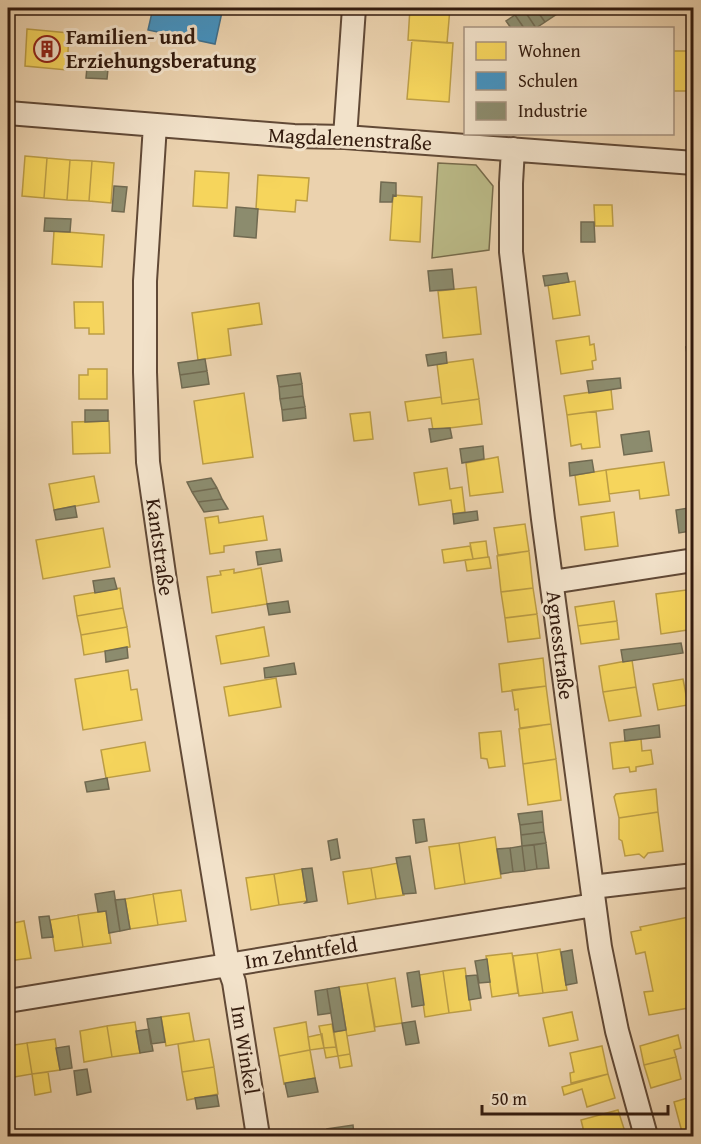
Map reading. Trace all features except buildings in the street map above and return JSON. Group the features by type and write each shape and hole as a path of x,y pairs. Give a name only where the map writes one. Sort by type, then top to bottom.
{"street":[{"path":"345,137 354,8"},
{"name":"Magdalenenstraße","path":"8,113 294,136 345,137 693,163"},
{"name":"Kantstraße","path":"155,125 145,281 148,462 228,965"},
{"name":"Agnesstraße","path":"513,149 511,252 593,896 600,947 617,1031 646,1137"},
{"path":"552,582 693,560"},
{"name":"Im Zehntfeld","path":"8,1001 228,965 593,896 693,874"},
{"name":"Im Winkel","path":"228,965 234,982 258,1137"}],"green space":[{"path":"438,163 476,165 493,186 489,250 432,258"}],"place":[{"name":"Familien- und Erziehungsberatung","path":"47,49"}]}
